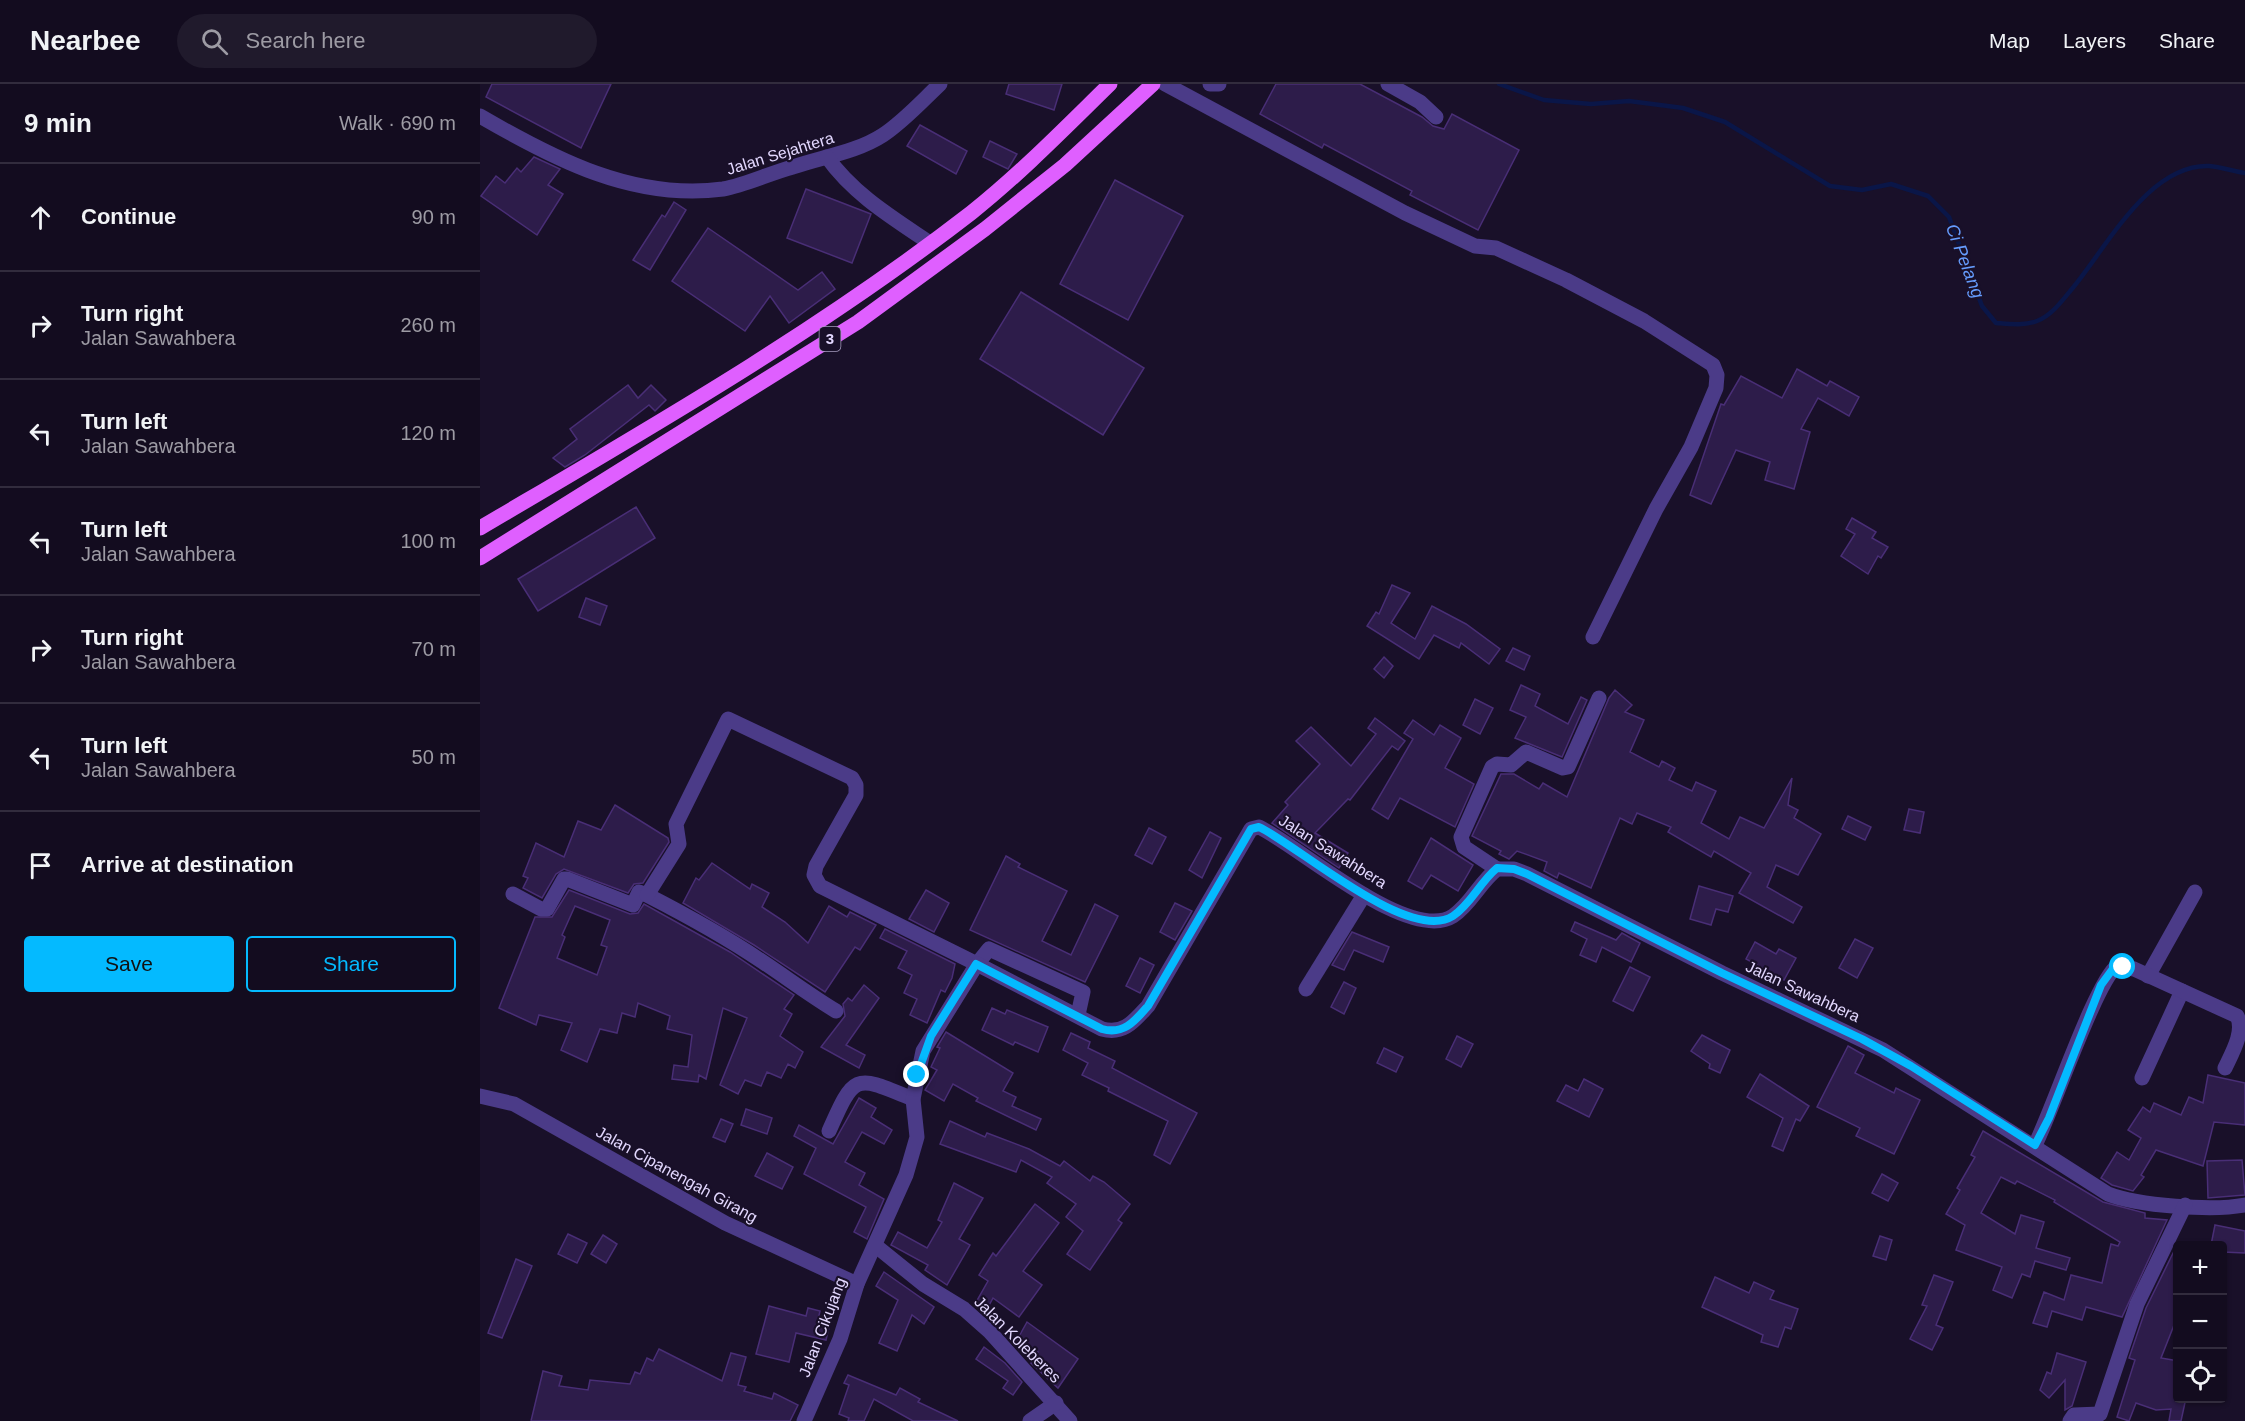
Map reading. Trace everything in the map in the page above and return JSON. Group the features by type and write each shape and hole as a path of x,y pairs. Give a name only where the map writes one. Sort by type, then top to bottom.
{"main road":[{"name":"3","path":"480,528 766,358 849,303 981,204 1110,84"},
{"name":"3","path":"480,558 858,322 985,229 1065,165 1153,84"},
{"path":"849,303 858,322"}],"street":[{"name":"Jalan Sejahtera","path":"480,116 570,164 610,180 658,189 725,189 827,157 881,136 940,84"},
{"path":"1165,84 1405,213 1475,246 1496,248 1566,280 1644,321 1713,365 1717,375 1716,388 1692,447 1656,509 1593,637"},
{"path":"1210,84 1219,84"},
{"path":"1388,84 1420,102 1436,117"},
{"path":"827,157 837,171 877,207 930,243"},
{"path":"1497,868 1464,847 1461,837 1492,767 1497,764 1511,765 1527,752 1563,768 1568,766 1599,698"},
{"name":"Jalan Sawahbera","path":"647,895 679,844 676,824 728,719 852,778 856,785 856,795 816,866 814,875 820,886 1102,1029 1120,1030 1129,1026 1148,1006 1251,829 1259,827 1270,832 1297,853 1364,895 1424,921 1441,920 1453,916 1466,904 1485,878 1497,868 1514,869 1722,973 1862,1039 1911,1066 2035,1145 2056,1162 2118,1198 2144,1203 2245,1205"},
{"path":"513,894 541,909 548,909 564,879 633,905 639,892 691,917 836,1011"},
{"path":"2148,976 2195,892"},
{"path":"1306,989 1364,895"},
{"path":"876,1246 906,1175 917,1137 913,1099 923,1052 976,964 989,949 1053,976 1083,992 1078,1015"},
{"path":"2035,1145 2049,1118 2106,977 2117,966 2134,969 2237,1016 2241,1022 2241,1030 2226,1068"},
{"path":"2142,1078 2182,991"},
{"path":"829,1131 849,1088 858,1082 868,1081 913,1099"},
{"name":"Jalan Cipanengah Girang","path":"480,1096 514,1104 725,1223 857,1284"},
{"path":"2070,1421 2074,1414 2100,1414 2137,1304 2185,1205"},
{"name":"Jalan Cikujang","path":"810,1419 840,1339 857,1284 876,1246"},
{"name":"Jalan Koleberes","path":"876,1246 922,1284 973,1317 1056,1403 1070,1421"},
{"path":"1030,1421 1056,1403"}],"building":[{"path":"492,84 611,84 581,148 486,97"},
{"path":"1009,84 1062,84 1054,110 1006,94"},
{"path":"1276,84 1360,84 1422,117 1433,126 1444,129 1452,114 1519,150 1478,230 1410,195 1412,191 1324,144 1322,148 1260,114"},
{"path":"920,125 967,151 956,174 907,146"},
{"path":"990,141 1017,154 1008,169 983,157"},
{"path":"534,157 560,169 548,185 563,194 537,235 481,196 496,176 505,183 517,168 521,172"},
{"path":"1115,180 1183,216 1128,320 1060,284"},
{"path":"806,189 871,214 852,263 787,238"},
{"path":"674,202 686,210 650,270 633,260 662,215 665,217"},
{"path":"708,228 798,290 822,272 835,289 789,323 770,296 745,331 672,281"},
{"path":"1021,292 1144,368 1103,435 980,359"},
{"path":"1797,369 1827,386 1830,381 1859,397 1849,416 1818,398 1801,429 1810,432 1794,489 1765,480 1770,462 1736,450 1711,504 1690,495 1721,404 1724,405 1741,376 1782,398"},
{"path":"628,385 638,398 651,385 666,400 655,411 649,405 585,455 565,467 553,458 577,439 570,429"},
{"path":"636,507 655,538 538,611 518,579"},
{"path":"1852,518 1876,532 1872,538 1888,547 1881,558 1878,556 1868,574 1841,556 1855,534 1846,529"},
{"path":"1392,585 1410,593 1391,623 1415,639 1432,606 1466,624 1500,649 1489,664 1461,643 1459,648 1434,635 1419,659 1367,626 1376,612 1379,614"},
{"path":"586,598 607,606 600,625 579,617"},
{"path":"1513,648 1530,656 1524,670 1506,661"},
{"path":"1384,657 1393,666 1384,678 1374,669"},
{"path":"1521,685 1540,694 1535,706 1568,724 1581,697 1587,700 1562,757 1515,738 1526,717 1510,710"},
{"path":"1615,690 1632,705 1625,712 1644,720 1630,752 1659,767 1662,761 1675,768 1669,780 1692,791 1696,782 1716,791 1701,823 1729,839 1740,817 1764,828 1792,778 1788,805 1798,810 1794,818 1821,834 1798,875 1776,865 1767,887 1802,907 1793,923 1739,893 1751,873 1714,851 1711,857 1668,832 1671,827 1637,813 1632,824 1620,818 1591,888 1559,873 1557,878 1544,871 1547,862 1517,851 1509,859 1499,854 1501,851 1472,836 1501,774 1514,774 1539,789 1543,783 1567,797 1609,698"},
{"path":"1475,699 1493,708 1480,734 1463,725"},
{"path":"1375,718 1405,741 1398,750 1392,746 1350,800 1348,799 1315,833 1348,853 1339,868 1272,823 1288,805 1285,802 1320,764 1296,741 1311,727 1351,766 1376,734 1368,728"},
{"path":"1413,720 1434,735 1440,725 1461,738 1445,768 1474,784 1455,827 1400,798 1388,819 1372,809 1413,739 1404,733"},
{"path":"615,805 668,838 669,842 643,883 634,884 628,893 564,869 556,874 542,898 523,888 528,878 523,876 536,843 564,857 578,821 601,830"},
{"path":"1909,809 1924,812 1920,833 1904,830"},
{"path":"1848,816 1871,827 1865,840 1842,829"},
{"path":"1149,828 1166,837 1152,864 1135,855"},
{"path":"1210,832 1221,838 1202,878 1189,870"},
{"path":"1431,838 1473,865 1458,891 1431,875 1422,889 1408,881"},
{"path":"1006,856 1020,864 1018,867 1067,891 1042,941 1071,955 1095,904 1118,916 1085,982 970,930"},
{"path":"712,863 750,889 752,884 769,893 762,907 785,922 808,943 829,906 847,917 850,912 876,925 860,950 855,947 825,992 754,945 683,903 696,878 699,880"},
{"path":"1699,886 1733,896 1728,912 1716,909 1711,925 1690,919"},
{"path":"569,890 630,914 638,913 644,904 730,952 794,995 784,1009 792,1014 780,1036 803,1052 795,1068 788,1064 781,1078 767,1072 761,1086 745,1080 738,1094 720,1085 747,1018 723,1008 706,1079 699,1075 698,1082 672,1079 674,1065 688,1067 692,1035 667,1029 670,1016 638,1003 635,1017 622,1013 617,1033 600,1029 587,1062 561,1050 572,1023 539,1015 536,1025 499,1008 535,917 552,917","holes":["575,906 610,920 601,945 607,947 597,975 557,958 565,937 562,935"]},
{"path":"926,890 949,903 934,932 909,919"},
{"path":"1175,903 1192,911 1175,940 1160,932"},
{"path":"1575,922 1616,940 1622,933 1640,943 1631,962 1602,947 1596,962 1580,955 1587,939 1571,931"},
{"path":"885,929 955,964 952,978 945,992 941,990 927,1023 910,1015 917,999 904,993 912,975 898,968 907,951 880,938"},
{"path":"1352,932 1389,947 1383,962 1354,950 1344,970 1332,965"},
{"path":"1855,939 1873,948 1857,978 1839,968"},
{"path":"1755,942 1776,954 1779,949 1796,958 1784,980 1746,959"},
{"path":"1140,958 1154,965 1140,993 1126,986"},
{"path":"1630,967 1650,977 1633,1011 1613,1001"},
{"path":"1344,982 1356,988 1344,1014 1331,1007"},
{"path":"864,985 879,998 846,1045 865,1055 859,1068 821,1047 845,1016 843,1004 848,998 852,1001"},
{"path":"992,1008 1005,1014 1007,1010 1048,1027 1038,1052 1015,1042 1013,1045 982,1030"},
{"path":"946,1032 1013,1073 1003,1091 1016,1097 1012,1106 1041,1119 1036,1130 976,1101 978,1098 953,1084 944,1101 925,1090 937,1070 931,1067 940,1048 937,1047"},
{"path":"1071,1033 1090,1042 1088,1048 1115,1061 1112,1068 1197,1113 1170,1164 1154,1155 1168,1121 1108,1091 1109,1088 1082,1075 1088,1063 1063,1050"},
{"path":"1702,1035 1730,1050 1720,1073 1709,1068 1710,1064 1691,1051"},
{"path":"1457,1036 1473,1044 1461,1067 1446,1059"},
{"path":"1848,1046 1864,1055 1855,1073 1894,1093 1896,1088 1920,1100 1894,1154 1856,1136 1860,1128 1817,1107"},
{"path":"1384,1048 1403,1057 1396,1072 1377,1063"},
{"path":"1760,1074 1809,1106 1800,1121 1796,1119 1783,1151 1772,1146 1783,1118 1747,1097"},
{"path":"2208,1075 2245,1083 2245,1125 2214,1122 2203,1166 2156,1150 2141,1175 2144,1177 2133,1191 2112,1185 2101,1178 2117,1152 2129,1160 2141,1138 2128,1130 2143,1107 2150,1112 2154,1103 2181,1115 2189,1097 2203,1103"},
{"path":"1584,1079 1603,1089 1589,1117 1557,1101 1566,1085 1578,1091"},
{"path":"859,1098 876,1108 871,1117 892,1130 884,1144 862,1132 845,1162 865,1173 859,1185 884,1199 867,1239 854,1232 866,1207 804,1174 816,1148 794,1136 799,1125 833,1144"},
{"path":"746,1109 772,1118 767,1134 741,1125"},
{"path":"721,1119 733,1124 725,1142 713,1137"},
{"path":"950,1121 985,1137 987,1133 1029,1149 1060,1166 1064,1161 1090,1181 1093,1176 1104,1182 1130,1204 1118,1220 1122,1223 1090,1270 1067,1254 1083,1231 1066,1217 1076,1204 1047,1183 1052,1177 1021,1160 1016,1172 940,1144"},
{"path":"1983,1131 2103,1202 2145,1213 2145,1218 2167,1220 2122,1317 2086,1307 2082,1320 2052,1311 2047,1327 2033,1323 2044,1292 2064,1300 2071,1275 2102,1283 2111,1244 2118,1246 2120,1242 2054,1202 2055,1200 2017,1181 2015,1184 2001,1177 1981,1213 2015,1234 2021,1215 2044,1222 2036,1248 2070,1258 2066,1270 2035,1261 2030,1277 2022,1274 2012,1298 1993,1290 2002,1267 1956,1250 1965,1225 1946,1214 1960,1190 1957,1188 1975,1157 1971,1155"},
{"path":"767,1153 793,1167 782,1189 755,1176"},
{"path":"2242,1160 2245,1195 2208,1198 2207,1161"},
{"path":"1882,1174 1898,1183 1888,1201 1872,1193"},
{"path":"954,1183 983,1198 959,1239 970,1245 947,1285 925,1270 928,1265 891,1245 898,1232 927,1248 942,1222 938,1220"},
{"path":"1035,1204 1059,1223 1023,1271 1042,1285 1019,1317 993,1298 986,1311 975,1304 988,1281 979,1275 993,1253 996,1256"},
{"path":"2215,1225 2245,1231 2245,1253 2227,1252 2227,1241 2212,1241"},
{"path":"568,1234 587,1243 577,1263 558,1254"},
{"path":"603,1235 617,1244 606,1263 591,1254"},
{"path":"1880,1236 1892,1240 1886,1260 1873,1256"},
{"path":"2173,1253 2173,1328 2161,1358 2173,1360 2173,1403 2185,1403 2181,1421 2169,1421 2171,1409 2156,1410 2136,1403 2129,1421 2117,1417 2135,1360 2129,1358 2146,1308"},
{"path":"516,1259 532,1266 502,1338 488,1333"},
{"path":"884,1272 934,1307 924,1324 912,1315 897,1351 879,1343 898,1300 876,1286"},
{"path":"1934,1275 1953,1282 1936,1325 1943,1328 1932,1350 1910,1339 1927,1306 1922,1305"},
{"path":"1715,1277 1749,1293 1754,1282 1774,1291 1770,1299 1798,1309 1791,1329 1785,1327 1778,1347 1761,1342 1763,1335 1702,1307"},
{"path":"769,1306 806,1316 808,1308 820,1311 818,1320 830,1323 826,1340 796,1333 789,1362 756,1354"},
{"path":"1027,1322 1078,1359 1058,1388 1031,1363 1038,1352 1017,1340"},
{"path":"984,1347 1005,1363 1022,1382 1013,1395 1003,1388 1008,1381 976,1359"},
{"path":"659,1349 722,1381 731,1353 746,1357 738,1385 746,1387 744,1391 772,1399 774,1393 798,1405 790,1421 531,1421 543,1371 562,1376 559,1386 588,1390 590,1380 630,1384 635,1372 640,1374 647,1358 653,1361"},
{"path":"2057,1353 2086,1362 2072,1406 2065,1410 2065,1380 2049,1398 2040,1390 2047,1372 2051,1374"},
{"path":"848,1375 896,1395 900,1388 920,1399 918,1402 958,1421 913,1421 874,1399 864,1421 848,1421 849,1418 839,1414 849,1385 844,1383"}],"waterway":[{"name":"Ci Pelang","path":"1499,84 1544,100 1591,104 1629,101 1683,108 1725,122 1830,186 1862,190 1891,184 1928,196 1949,217 1982,306 1996,323 2032,323 2052,312 2130,212 2167,179 2187,169 2209,166 2245,173"}],"route":[{"path":"917,1075 923,1052 931,1036 976,964 1102,1029 1120,1030 1129,1026 1148,1006 1251,829 1259,827 1364,895 1424,921 1441,920 1453,916 1466,904 1485,878 1497,868 1514,869 1527,874 1722,973 1862,1039 1911,1066 2035,1145 2049,1118 2101,985 2112,970 2117,966 2123,967"}]}
